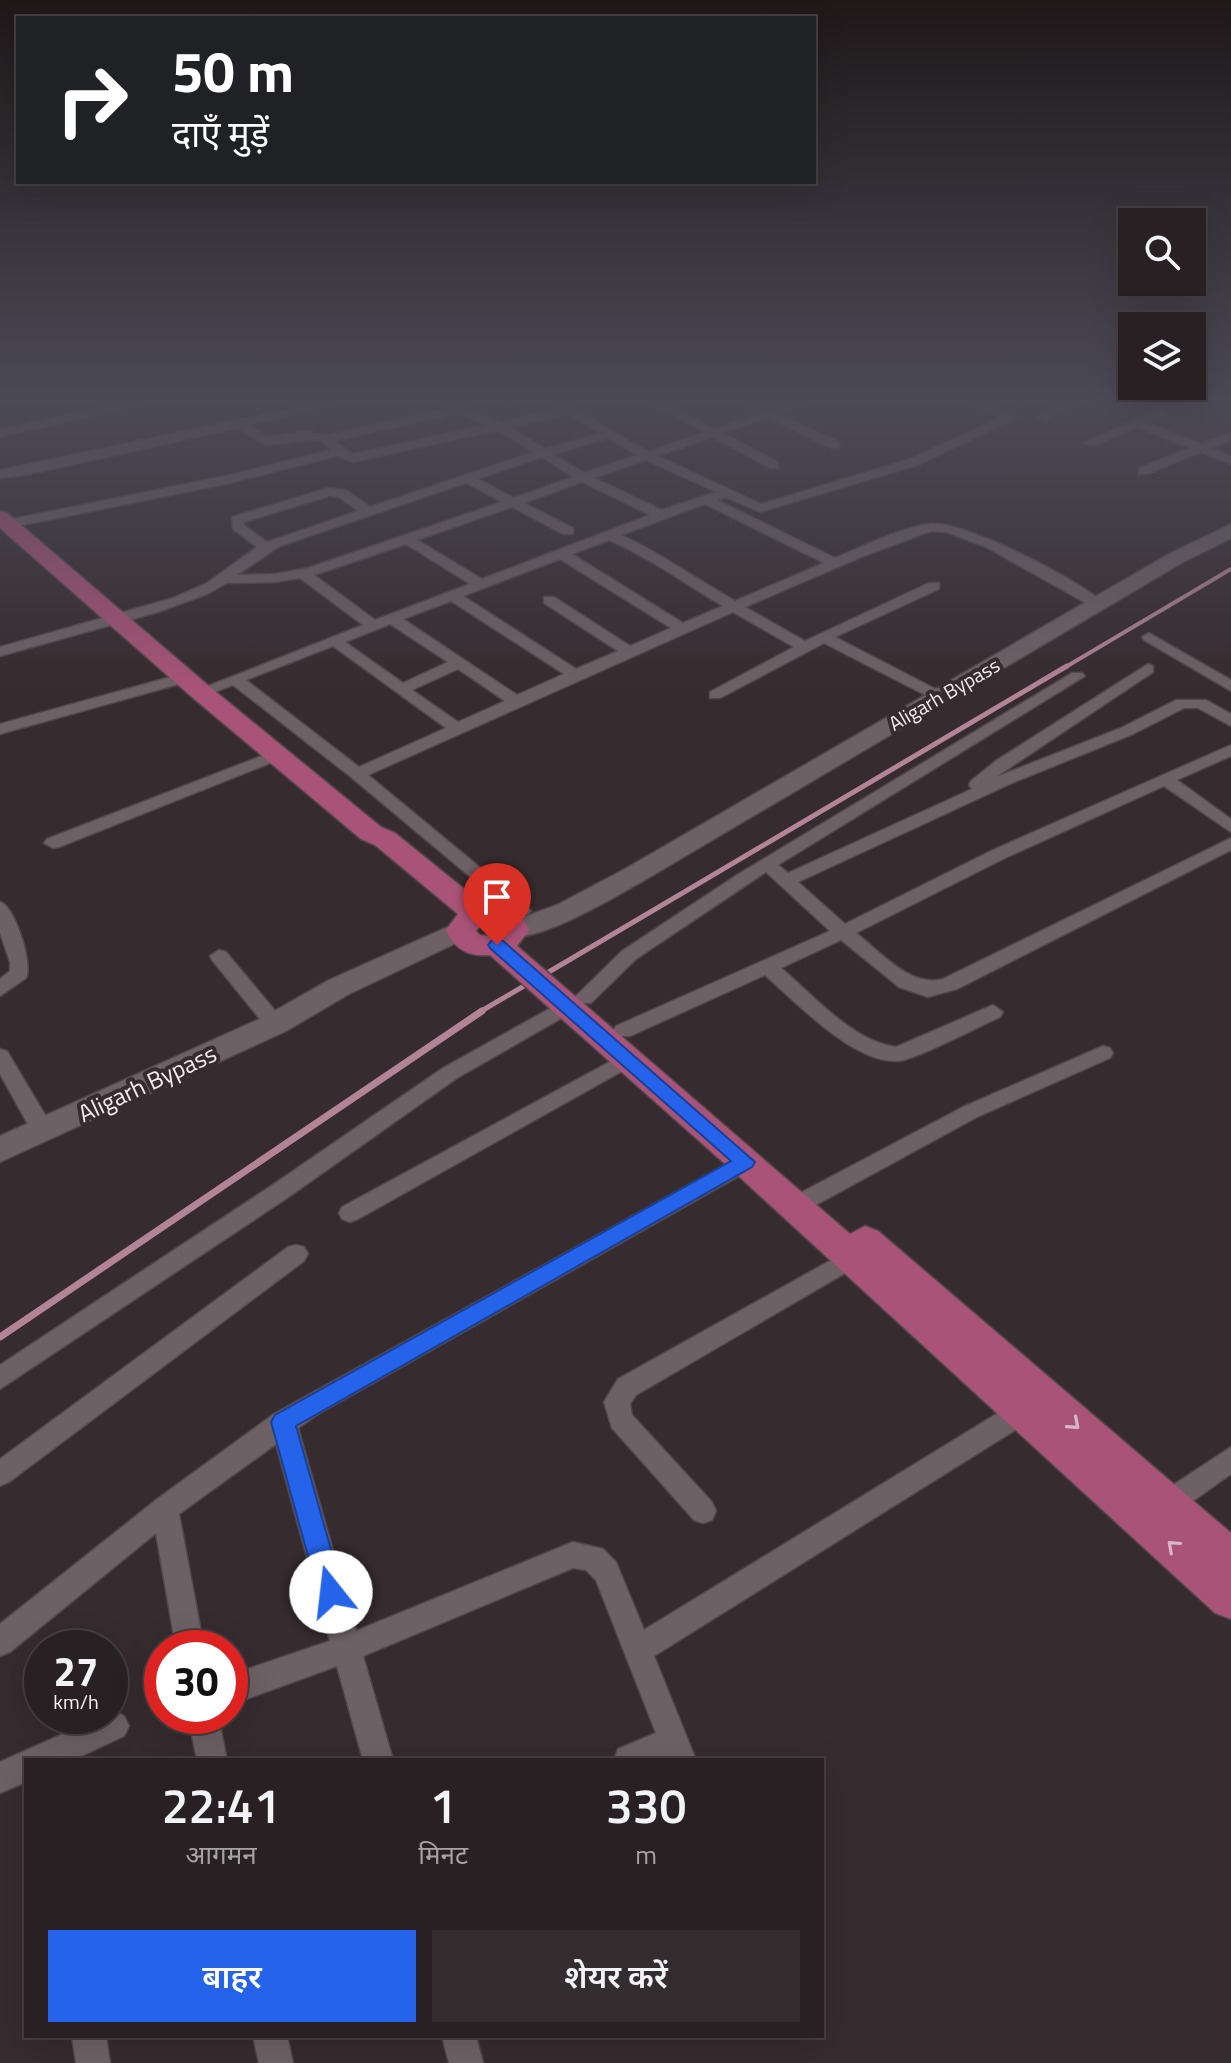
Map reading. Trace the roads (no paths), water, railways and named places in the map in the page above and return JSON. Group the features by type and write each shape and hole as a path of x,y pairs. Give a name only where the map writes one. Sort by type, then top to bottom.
{"main road":[{"path":"5,526 121,619 193,685 371,833 374,843 496,932 805,1201 1033,1405 1231,1598"},
{"name":"Aligarh Bypass","path":"0,1150 284,1020 496,932 567,911 1231,530"},
{"path":"625,1046 745,1162 805,1201 851,1258 1033,1405 1167,1504 1231,1561"}],"street":[{"path":"5,526 128,500"},
{"path":"265,547 238,526 237,520 301,500"},
{"path":"352,500 370,513"},
{"path":"0,652 121,619 201,592 228,579 265,547 407,500"},
{"path":"508,500 568,531"},
{"path":"228,579 303,574 516,500"},
{"path":"630,500 661,515"},
{"path":"0,729 193,685 235,679 450,594 705,500"},
{"path":"707,500 837,564"},
{"path":"741,500 752,506 769,507 791,500"},
{"path":"357,774 575,675 881,544 930,527 942,526 967,533 1098,604"},
{"path":"610,535 646,551 677,574 805,647"},
{"path":"407,539 479,583"},
{"path":"562,554 684,630"},
{"path":"303,574 372,625"},
{"path":"715,695 824,637 934,586"},
{"path":"450,594 575,675"},
{"path":"549,600 629,652"},
{"path":"391,618 517,702"},
{"path":"824,637 940,697"},
{"path":"1149,637 1231,686"},
{"path":"333,640 456,728"},
{"path":"401,689 459,663"},
{"path":"963,799 1003,763 1148,669"},
{"path":"0,1378 282,1190 450,1073 767,864 1077,676"},
{"path":"235,679 357,774 496,932"},
{"path":"788,880 963,799 1127,731 1186,701 1208,706 1231,721"},
{"path":"350,1213 625,1046 767,966 843,932 999,854 1231,750"},
{"path":"53,843 277,755"},
{"path":"1167,781 1231,827"},
{"path":"767,864 843,932 916,988 939,988 1231,843"},
{"path":"0,989 19,973 20,962 1,913"},
{"path":"219,956 284,1020"},
{"path":"767,966 858,1041 886,1055 898,1054 993,1012"},
{"path":"805,1201 970,1112 1103,1053"},
{"path":"0,1056 43,1131"},
{"path":"0,1642 165,1509 283,1422 745,1162"},
{"path":"0,1474 296,1254"},
{"path":"703,1511 621,1420 617,1402 627,1387 851,1258"},
{"path":"639,1649 1033,1405"},
{"path":"283,1422 377,1758"},
{"path":"1167,1504 1231,1459"},
{"path":"165,1509 187,1630"},
{"path":"248,1684 347,1649 573,1555 593,1558 606,1571 677,1751 640,1758"},
{"path":"43,1758 96,1734"},
{"path":"207,1734 212,1758"},
{"path":"0,1778 24,1767"},
{"path":"89,2038 93,2063"},
{"path":"270,2038 276,2063"},
{"path":"460,2038 466,2063"}],"waterway":[{"path":"1064,668 1231,569"},
{"path":"542,976 1067,666"},
{"path":"478,1013 529,983"},
{"path":"0,1337 482,1011"}]}
